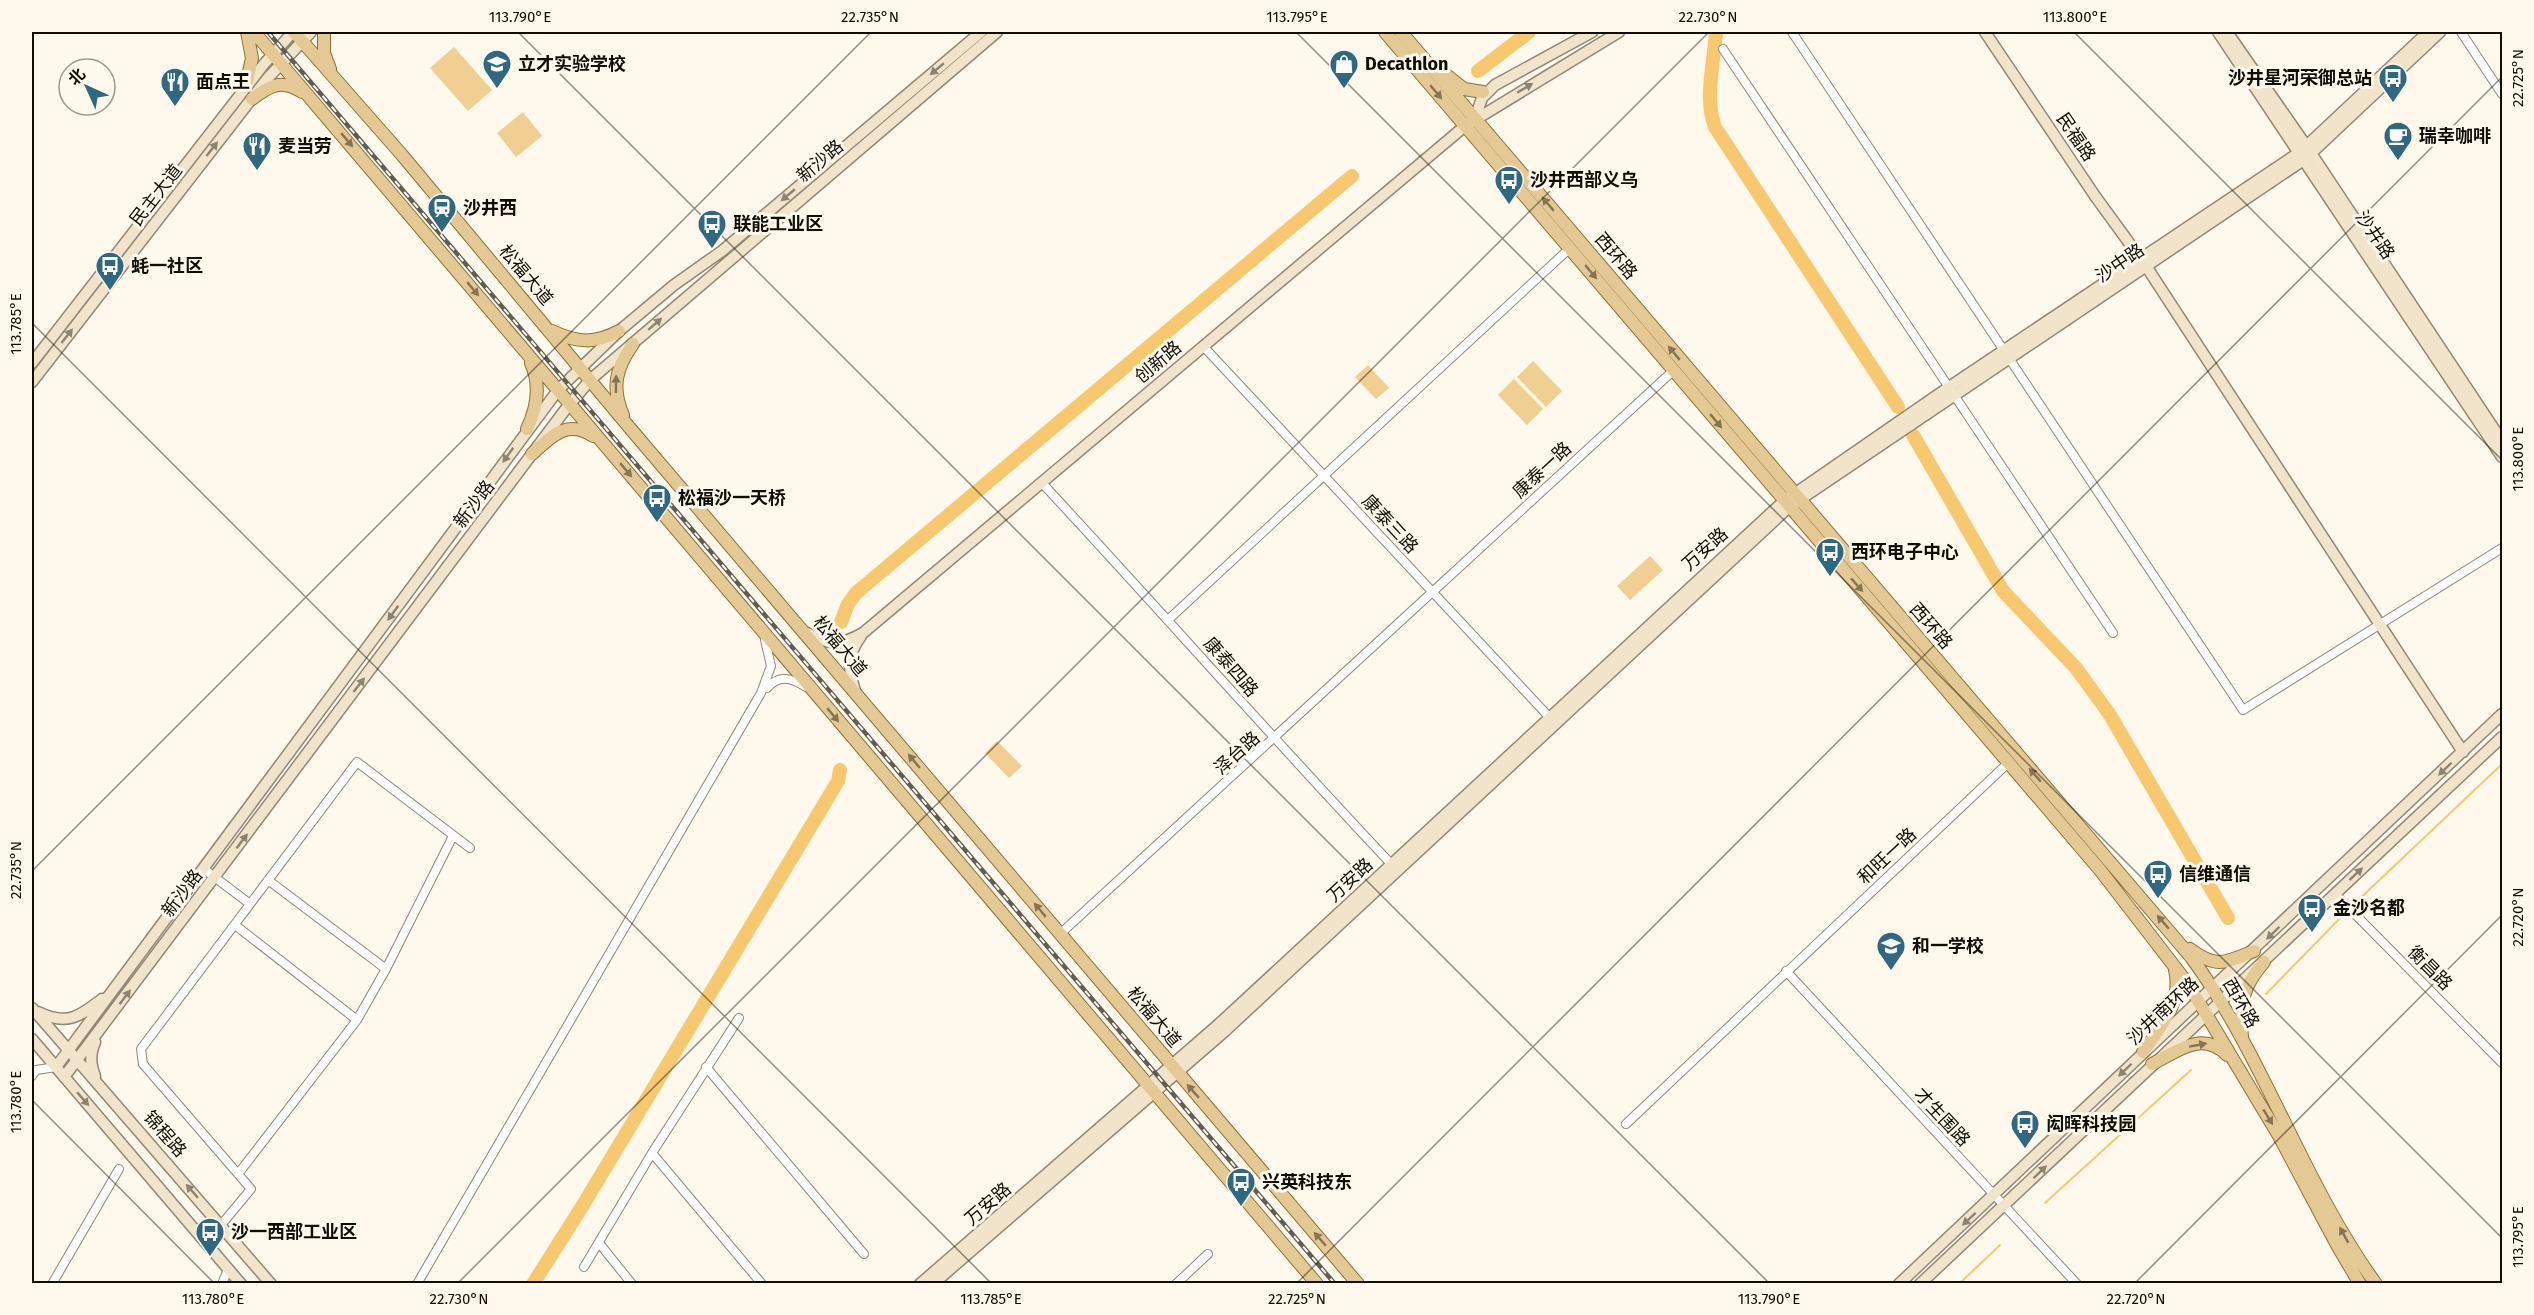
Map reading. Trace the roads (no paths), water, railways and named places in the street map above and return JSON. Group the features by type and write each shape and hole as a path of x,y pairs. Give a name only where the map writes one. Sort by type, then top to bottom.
{"main road":[{"path":"246,86 252,58 247,32"},
{"path":"254,32 1317,1284"},
{"path":"324,32 324,53 336,81"},
{"name":"新沙路","path":"56,1067 558,390 579,367 619,331 722,251 981,32"},
{"name":"新沙路","path":"64,1077 590,380 997,32"},
{"name":"西环路","path":"1385,32 1470,122 1792,500 2179,942 2212,989 2243,1041 2347,1241 2376,1284"},
{"name":"西环路","path":"1401,32 1437,74 1470,122 1570,248 1674,370 1792,500 2008,763 2100,870 2174,966 2198,1001 2279,1136 2360,1284"},
{"name":"创新路","path":"1470,122 1482,98 1495,85 1592,32"},
{"name":"创新路","path":"804,631 832,644 848,642 863,633 1470,122 1619,32"},
{"name":"民福路","path":"1985,32 2143,262 2463,752"},
{"name":"沙井路","path":"2218,32 2306,153"},
{"name":"沙井路","path":"2227,32 2502,449"},
{"name":"沙中路","path":"2306,153 2428,32"},
{"name":"沙中路","path":"1792,500 2306,153 2440,32"},
{"name":"民主大道","path":"32,363 246,86 300,34"},
{"name":"松福大道","path":"300,34 336,81 402,155 628,427 1358,1284"},
{"name":"民主大道","path":"32,382 252,99 277,58"},
{"path":"1437,74 1444,73 1464,88 1483,92"},
{"path":"252,99 267,88 279,84 290,85 311,99"},
{"path":"548,328 570,339 591,342 619,331"},
{"path":"628,427 616,396 615,385 619,366 633,344"},
{"path":"525,351 533,365 537,388 534,415 527,429"},
{"path":"532,454 553,436 571,428 584,430 603,443"},
{"name":"万安路","path":"933,1284 1175,1069 1792,500"},
{"name":"创新路","path":"856,694 848,666 853,647 863,633"},
{"name":"沙井南环路","path":"1899,1284 2143,1052 2254,951 2502,714"},
{"name":"沙井南环路","path":"1920,1284 2502,737"},
{"path":"2179,942 2212,963 2226,963 2254,951"},
{"path":"2243,1041 2240,1012 2243,997 2253,975 2264,962"},
{"path":"2143,1052 2174,1004 2177,984 2174,966"},
{"path":"32,1008 51,1018 63,1020 81,1015 112,992"},
{"name":"锦程路","path":"32,1008 271,1284"},
{"path":"97,1081 91,1066 91,1052 100,1029"},
{"path":"32,1039 241,1284"},
{"path":"2152,1064 2192,1044 2204,1043 2216,1046 2238,1067"},
{"name":"万安路","path":"920,1284 1151,1090"}],"street":[{"path":"1792,32 2243,710 2502,548"},
{"path":"2461,32 2502,94"},
{"path":"1723,49 2113,633"},
{"path":"1169,619 1570,248"},
{"name":"康泰三路","path":"1203,346 1552,720"},
{"name":"康泰一路","path":"1433,592 1674,370"},
{"name":"康泰四路","path":"1041,483 1169,619 1274,739 1394,867"},
{"name":"泽台路","path":"1060,934 1433,592"},
{"path":"417,1284 762,693 771,666 768,647 762,631"},
{"path":"762,693 772,682 785,677 797,681 814,692"},
{"path":"221,1225 251,1189 143,1064 141,1049 357,762 470,848"},
{"name":"和旺一路","path":"1626,1124 2008,763"},
{"path":"238,1174 357,1020 386,969 453,836"},
{"path":"204,869 250,904"},
{"path":"268,880 386,969"},
{"name":"衡昌路","path":"2335,894 2502,1063"},
{"path":"235,925 357,1020"},
{"name":"才生围路","path":"1786,971 2077,1284"},
{"path":"584,1267 652,1153 739,1018"},
{"path":"32,1076 36,1070 56,1067"},
{"path":"706,1067 864,1254"},
{"path":"652,1153 762,1284"},
{"path":"52,1284 119,1169"},
{"path":"599,1244 632,1284"},
{"path":"1180,1282 1208,1254"},
{"path":"222,1284 228,1269"}],"waterway":[{"path":"1478,71 1529,32"},
{"path":"1716,32 1710,93 1715,127 1898,407"},
{"path":"841,622 848,604 856,593 1352,176"},
{"path":"1913,435 2003,591 2076,668 2110,715 2228,918"},
{"path":"2352,906 2502,764"},
{"path":"533,1284 838,781 840,770"},
{"path":"2266,994 2348,910"},
{"path":"2045,1203 2191,1070"},
{"path":"1959,1284 2000,1245"}],"railway":[{"path":"268,32 1335,1284"}],"place":[{"name":"立才实验学校","path":"497,90"},
{"name":"Decathlon","path":"1344,90"},
{"name":"沙井星河荣御总站","path":"2393,104"},
{"name":"面点王","path":"175,108"},
{"name":"瑞幸咖啡","path":"2398,162"},
{"name":"麦当劳","path":"257,172"},
{"name":"沙井西部义乌","path":"1509,206"},
{"name":"沙井西","path":"442,234"},
{"name":"联能工业区","path":"712,250"},
{"name":"蚝一社区","path":"110,292"},
{"name":"松福沙一天桥","path":"657,524"},
{"name":"西环电子中心","path":"1830,578"},
{"name":"信维通信","path":"2158,900"},
{"name":"金沙名都","path":"2312,934"},
{"name":"和一学校","path":"1891,972"},
{"name":"闳晖科技园","path":"2025,1150"},
{"name":"兴英科技东","path":"1241,1208"},
{"name":"沙一西部工业区","path":"210,1258"}]}
